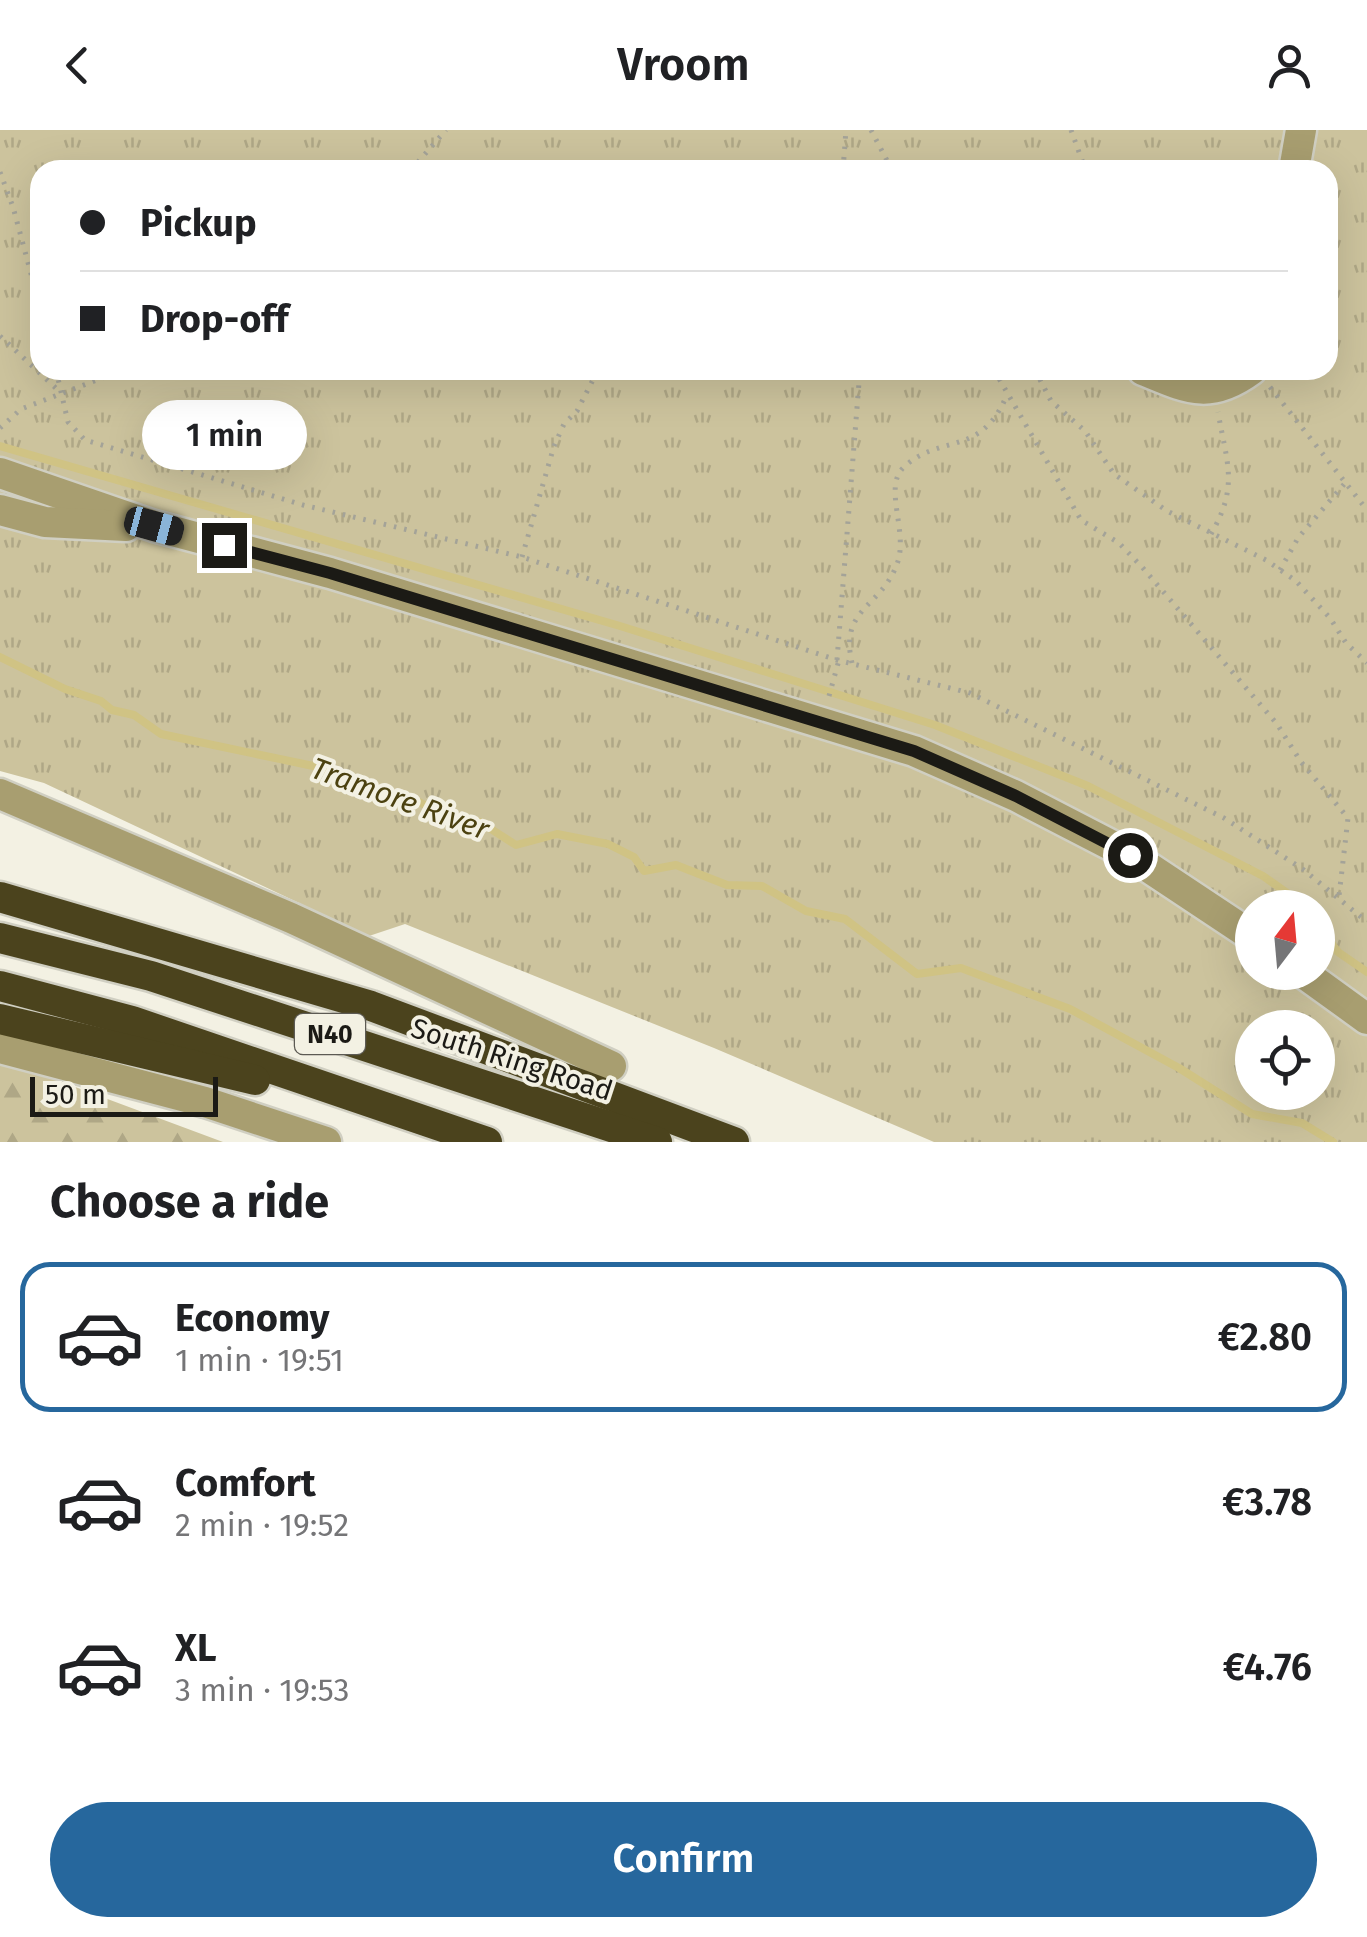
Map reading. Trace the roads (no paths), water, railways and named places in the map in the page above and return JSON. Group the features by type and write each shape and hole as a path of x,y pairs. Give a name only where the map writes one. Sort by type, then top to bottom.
{"highway":[{"path":"0,897 370,1006 734,1142"},
{"path":"0,912 151,976"},
{"name":"South Ring Road","path":"0,938 151,976 657,1142"},
{"name":"N40","path":"0,986 132,1021 487,1142"},
{"path":"0,1019 419,1117"}],"street":[{"path":"1296,160 1301,130"},
{"path":"1167,380 1188,389 1212,390 1244,380"},
{"path":"0,472 154,526 330,573 914,751 1016,796 1130,855 1235,925"},
{"path":"0,510 78,526 154,526"},
{"path":"0,794 291,918 611,1066"},
{"path":"1327,990 1367,1019"},
{"path":"0,1048 205,1102 326,1142"}],"waterway":[{"path":"0,446 620,626 935,725 1088,786 1283,890"},
{"name":"Tramore River","path":"0,657 65,689 101,701 112,710 134,715 161,734 318,767 371,789 415,800 453,819 480,822 516,845 557,834 608,844 634,857 644,871 676,865 727,885 762,886 806,911 845,919 917,974 961,968 1070,1009 1179,1068 1252,1114 1302,1123 1333,1142"},
{"path":"1335,948 1367,972"}]}
